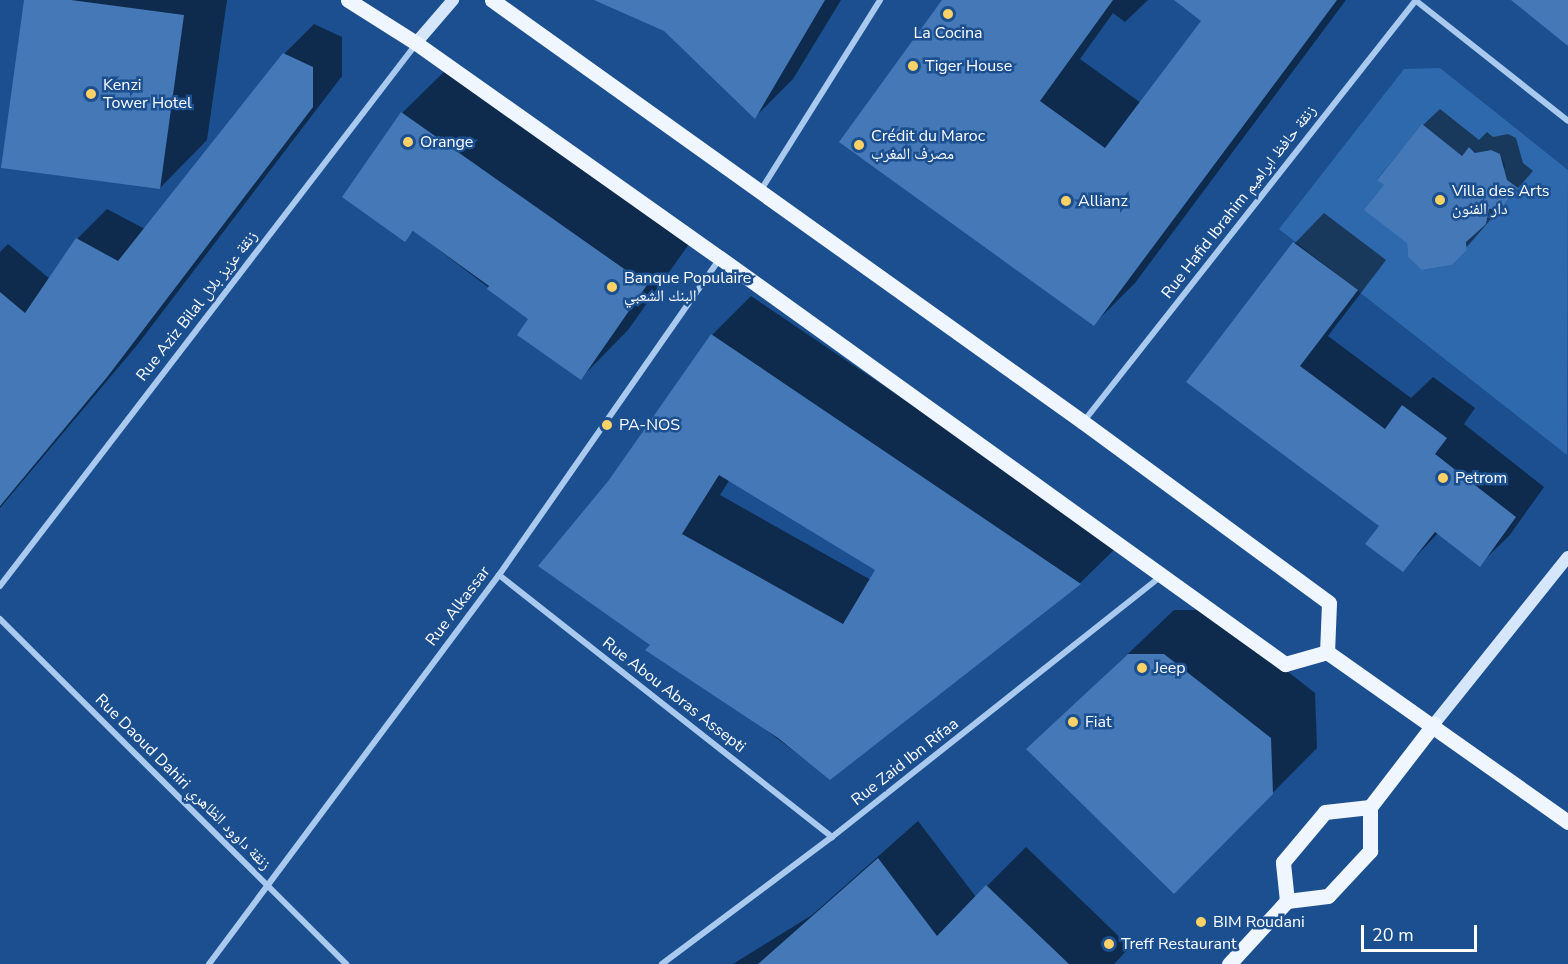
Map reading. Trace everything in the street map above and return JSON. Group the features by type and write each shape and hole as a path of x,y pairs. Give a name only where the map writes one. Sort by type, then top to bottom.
{"main road":[{"path":"348,0 416,44 720,258 1160,577 1285,664 1327,652 1434,724 1568,822"},
{"path":"416,44 453,0"},
{"path":"492,0 1083,422 1329,603 1327,652"},
{"path":"1229,964 1287,901 1328,896 1370,851 1370,807 1568,557"},
{"path":"1287,901 1283,862 1325,812 1370,807"}],"street":[{"path":"760,191 880,0"},
{"path":"1416,0 1568,121"},
{"name":"Rue Hafid Ibrahim زنقة حافظ ابراهيم","path":"1083,422 1416,0"},
{"name":"Rue Aziz Bilal زنقة عزيز بلال","path":"0,586 416,44"},
{"name":"Rue Alkassar","path":"209,964 499,575 720,258"},
{"name":"Rue Abou Abras Assepti","path":"499,575 832,837"},
{"name":"Rue Zaid Ibn Rifaa","path":"662,964 832,837 1160,577"},
{"name":"Rue Daoud Dahiri زنقة داوود الظاهري","path":"0,619 346,964"}],"shaded area":[{"path":"1440,68 1568,170 1567,455 1279,229 1404,69","holes":["1422,125 1462,156 1469,147 1477,154 1487,150 1500,154 1505,166 1502,176 1515,192 1501,208 1488,209 1486,224 1466,236 1467,250 1452,265 1423,270 1408,257 1407,243 1384,185 1377,179"]}],"building":[{"path":"24,0 71,0 184,15 160,189 1,168"},
{"path":"594,0 825,0 755,119 664,31"},
{"path":"942,0 1113,0 1040,101 1105,148 1201,21 1174,0 1337,0 1094,326 839,142"},
{"path":"1511,0 1568,0 1568,46"},
{"path":"283,53 313,67 313,107 108,376 0,506 0,292 25,313 76,238 118,261"},
{"path":"401,112 647,285 581,380 517,335 528,319 487,289 489,286 413,231 405,242 342,197"},
{"name":"Villa des Arts دار الفنون","path":"1422,124 1462,156 1469,147 1475,153 1491,150 1500,154 1507,180 1518,188 1501,208 1489,209 1486,224 1466,242 1467,250 1452,265 1422,270 1408,257 1407,243 1364,210 1384,185 1377,180"},
{"path":"1293,242 1358,290 1300,366 1385,429 1402,405 1447,438 1435,454 1516,517 1480,567 1435,532 1403,572 1365,544 1379,526 1186,382"},
{"path":"711,334 1081,584 830,780 778,738 645,650 650,645 538,566 609,480","holes":["719,475 875,570 843,624 682,534"]},
{"path":"1128,654 1164,654 1271,738 1273,794 1174,894 1026,749"},
{"path":"878,858 937,936 986,885 1069,964 758,964"}],"place":[{"name":"La Cocina","path":"948,14"},
{"name":"Tiger House","path":"913,66"},
{"name":"Kenzi Tower Hotel","path":"91,94"},
{"name":"Orange","path":"408,142"},
{"name":"Crédit du Maroc مصرف المغرب","path":"859,145"},
{"name":"Villa des Arts دار الفنون","path":"1440,200"},
{"name":"Allianz","path":"1066,201"},
{"name":"Banque Populaire البنك الشعبي","path":"612,287"},
{"name":"PA-NOS","path":"607,425"},
{"name":"Petrom","path":"1443,478"},
{"name":"Jeep","path":"1142,668"},
{"name":"Fiat","path":"1073,722"},
{"name":"BIM Roudani","path":"1201,922"},
{"name":"Treff Restaurant","path":"1109,944"}]}
